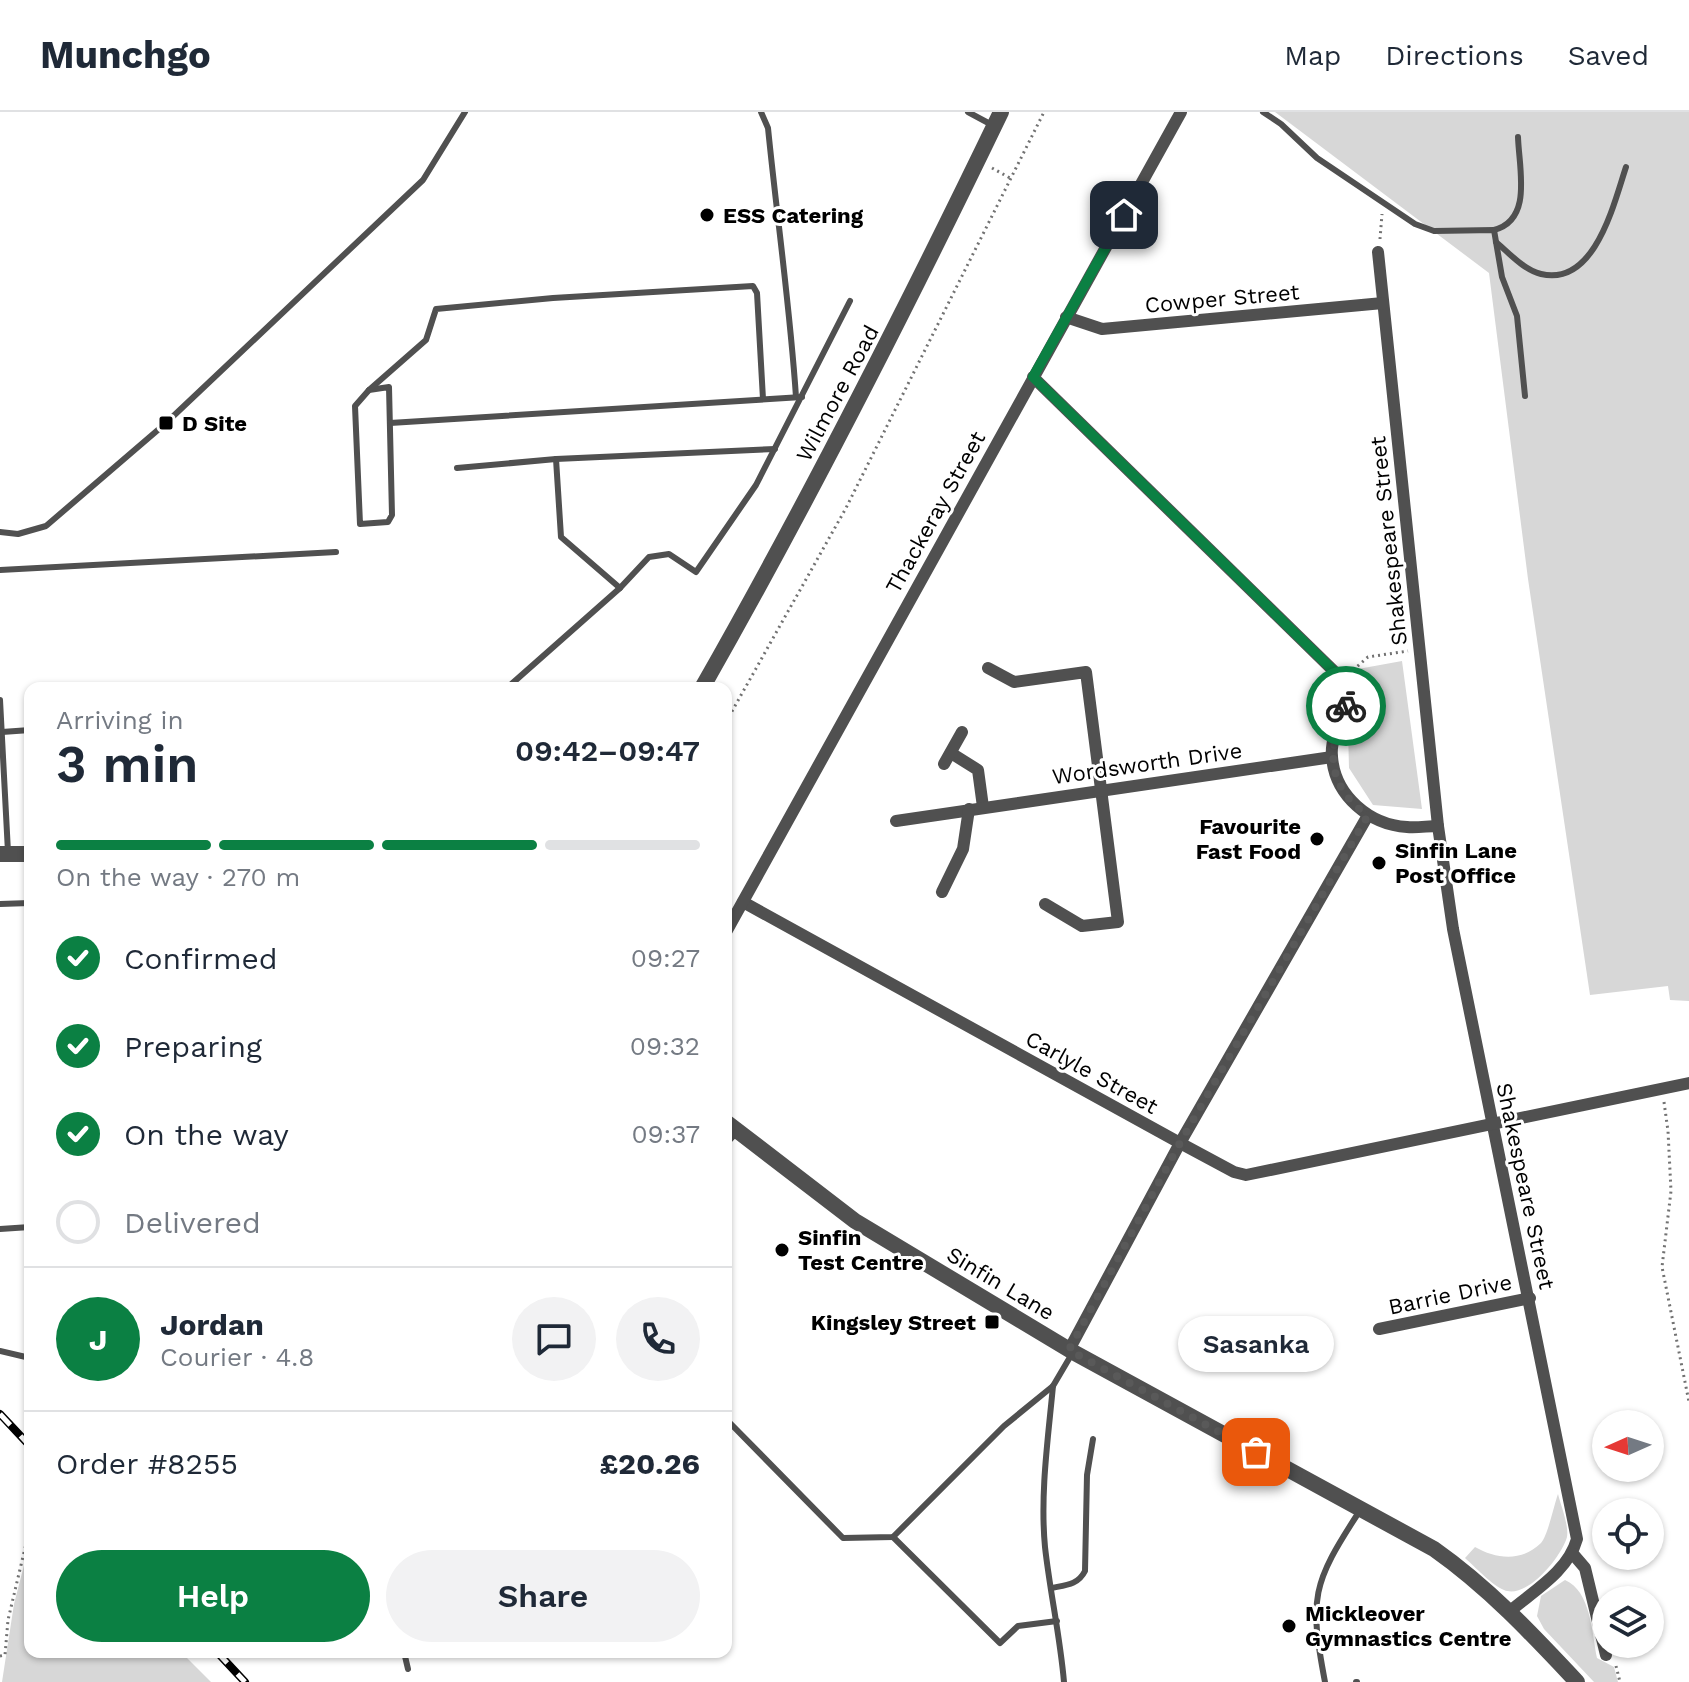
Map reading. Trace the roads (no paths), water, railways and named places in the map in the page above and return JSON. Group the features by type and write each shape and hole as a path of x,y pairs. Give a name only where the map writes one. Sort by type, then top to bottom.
{"street":[{"name":"Thackeray Street","path":"732,921 1181,112"},
{"name":"Wilmore Road","path":"705,682 776,558 912,296 997,119"},
{"name":"Shakespeare Street","path":"1378,252 1438,826 1453,929 1577,1539 1573,1554 1585,1568 1592,1597"},
{"name":"Cowper Street","path":"1066,317 1102,329 1383,303"},
{"path":"1033,377 1343,680 1349,698 1336,731 1332,757 1341,788 1367,817 1406,827 1438,826"},
{"path":"988,668 1014,682 1086,672 1118,922 1082,926 1045,904"},
{"path":"962,732 948,758 978,770 983,807"},
{"name":"Wordsworth Drive","path":"896,821 1332,757"},
{"path":"942,892 963,849 969,809"},
{"path":"1071,1351 1180,1143 1367,817"},
{"name":"Carlyle Street","path":"743,902 1180,1143 1234,1172 1246,1175 1661,1087 1687,1087"},
{"name":"Sinfin Lane","path":"732,1133 855,1221 1071,1351 1434,1549 1467,1572 1510,1611 1577,1682"},
{"name":"Barrie Drive","path":"1379,1329 1530,1298"},
{"path":"1510,1611 1559,1570 1573,1554"}],"lane":[{"path":"0,532 18,534 46,526 166,423 423,180 465,112"},
{"path":"761,112 768,128 799,397"},
{"path":"968,112 997,119"},
{"path":"1263,112 1281,124 1317,158 1415,224 1434,231 1494,230 1507,227 1517,216 1521,199 1518,137"},
{"path":"1496,242 1528,268 1541,274 1558,275 1576,267 1605,232 1626,167"},
{"path":"1494,230 1502,277 1517,316 1525,396"},
{"path":"369,390 389,387 392,515 388,522 360,524 355,406 369,390 426,340 436,309 553,298 753,286 757,293 763,399"},
{"path":"514,682 620,588 649,557 669,554 696,572 756,485 850,301"},
{"path":"390,423 799,397"},
{"path":"457,468 556,459 775,449"},
{"path":"556,459 561,537 620,588"},
{"path":"0,570 336,552"},
{"path":"0,700 4,854"},
{"path":"2,732 24,730"},
{"path":"0,904 24,903"},
{"path":"0,1229 24,1227"},
{"path":"0,1351 24,1357"},
{"path":"1064,1682 1045,1544 1045,1468 1053,1386 1071,1351"},
{"path":"732,1425 843,1538 893,1537 1004,1426 1053,1386"},
{"path":"1051,1588 1073,1584 1081,1579 1085,1571 1087,1475 1093,1439"},
{"path":"1325,1682 1316,1634 1318,1586 1333,1552 1361,1509"},
{"path":"893,1537 1000,1643 1018,1626 1057,1621"},
{"path":"405,1658 408,1669"}],"railway":[{"path":"0,1414 24,1440"},
{"path":"223,1658 245,1682"}],"place":[{"name":"ESS Catering","path":"707,215"},
{"name":"D Site","path":"166,423"},
{"name":"Favourite Fast Food","path":"1317,839"},
{"name":"Sinfin Lane Post Office","path":"1379,863"},
{"name":"Sinfin Test Centre","path":"782,1250"},
{"name":"Kingsley Street","path":"992,1322"},
{"name":"Sasanka","path":"1256,1452"},
{"name":"Mickleover Gymnastics Centre","path":"1289,1626"}]}
